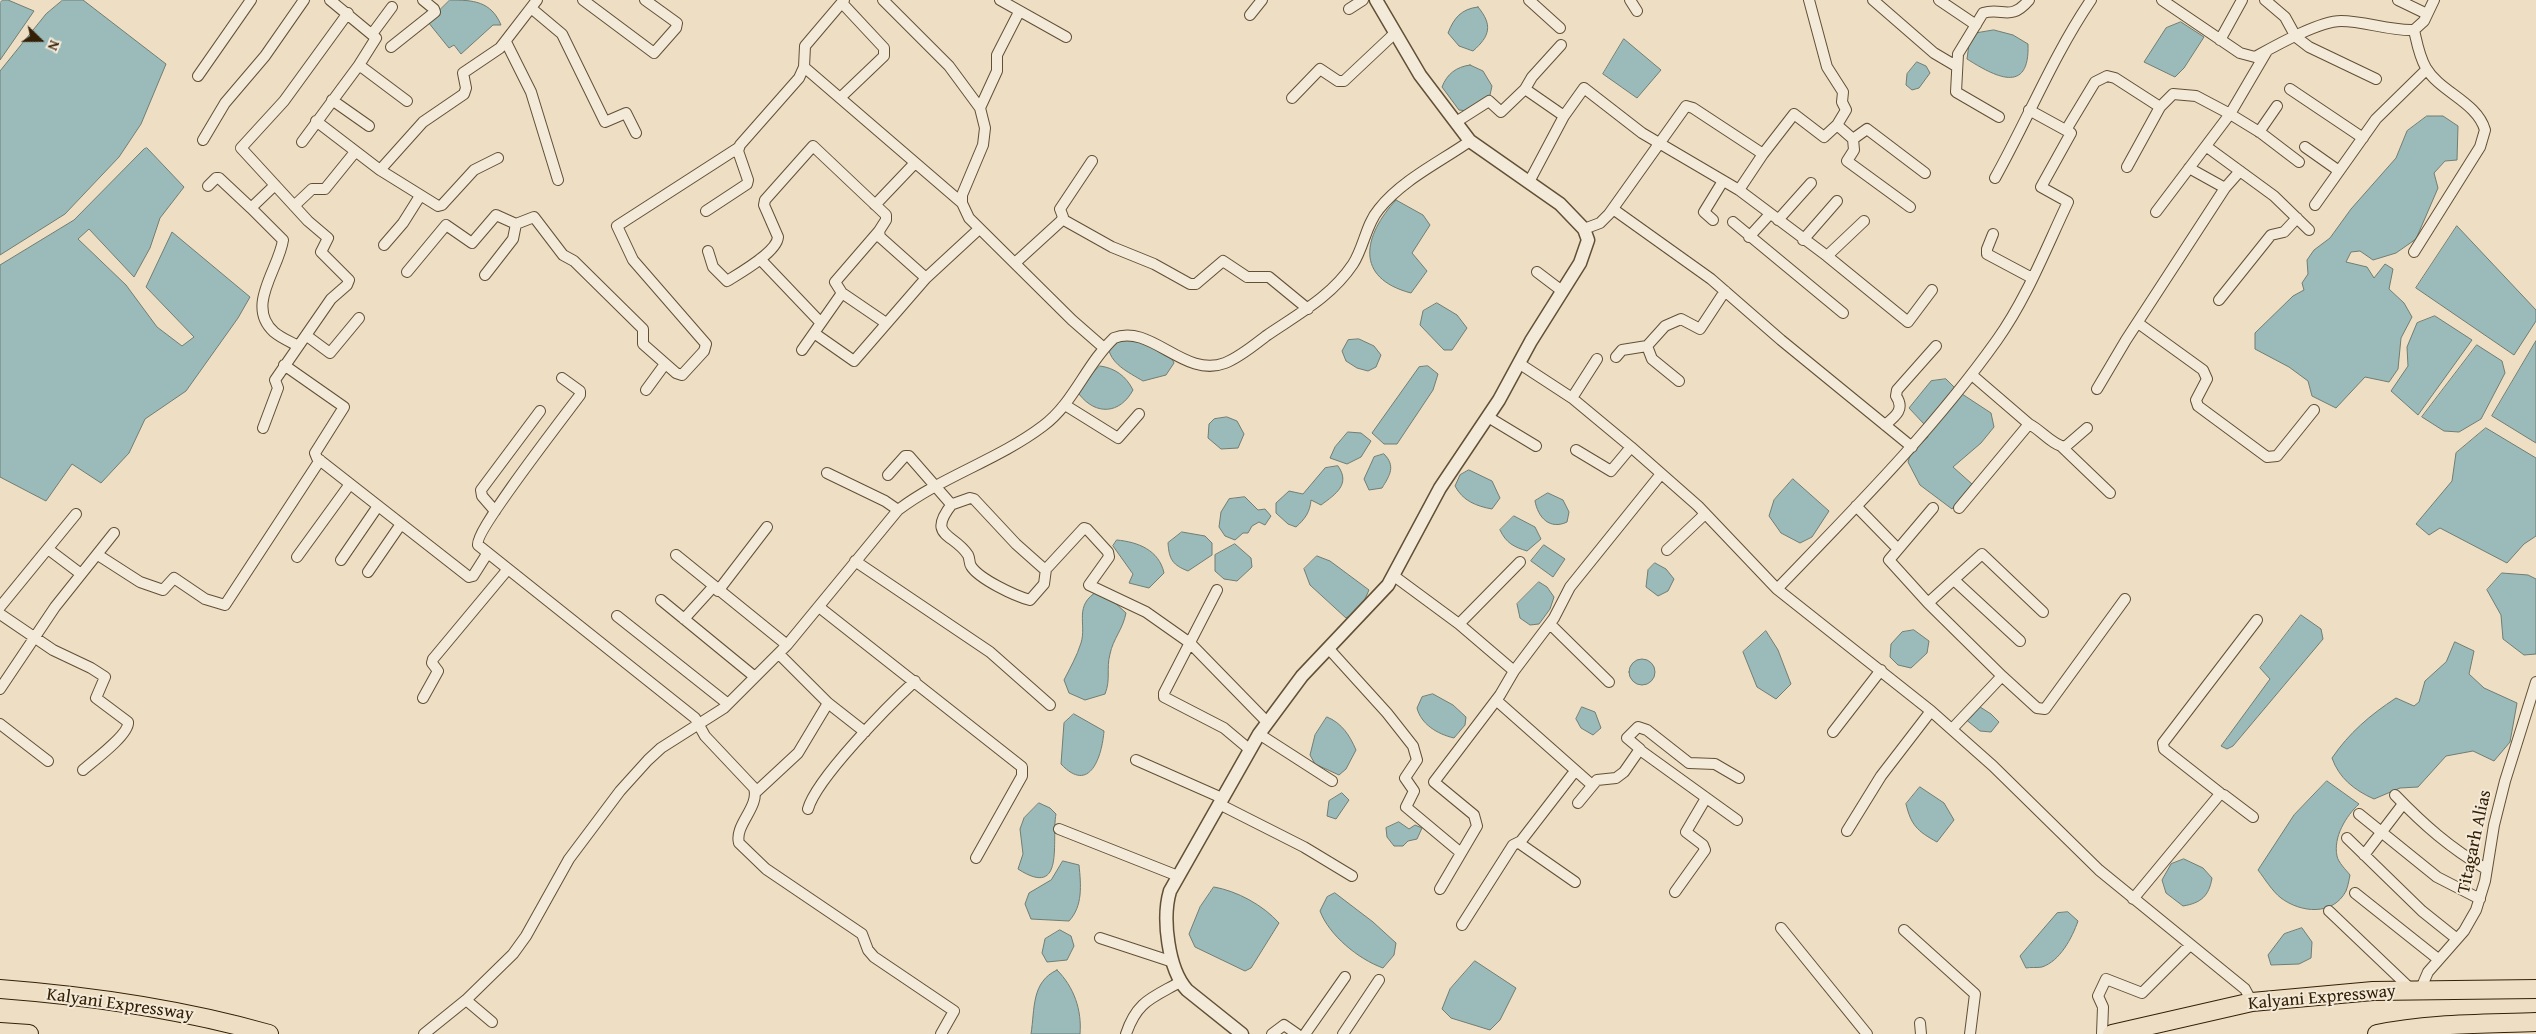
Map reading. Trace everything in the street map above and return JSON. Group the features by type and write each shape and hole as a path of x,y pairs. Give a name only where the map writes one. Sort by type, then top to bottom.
{"highway":[{"name":"Kalyani Expressway","path":"0,989 106,1000 181,1012 269,1034"},
{"name":"Kalyani Expressway","path":"2112,1034 2252,1002 2373,991 2536,989"},
{"path":"2378,1034 2499,1029 2536,1022"},
{"path":"0,1032 29,1034"}],"street":[{"path":"198,76 251,0"},
{"path":"204,140 225,104 265,56 304,0"},
{"path":"302,142 376,41 372,34 330,0"},
{"path":"391,47 434,12 434,9 423,0"},
{"path":"583,0 654,53 676,28 677,23 645,0"},
{"path":"883,0 949,66 980,108 985,128 983,145 977,164 964,187 962,203"},
{"path":"1000,0 1066,37"},
{"path":"1250,15 1262,0"},
{"path":"1349,9 1363,0"},
{"path":"1242,1034 1193,996 1180,982 1172,962 1166,909 1170,891 1258,734 1302,676 1380,596 1394,576 1440,488 1520,364 1585,251 1588,240 1584,229 1560,204 1470,141 1420,76 1376,0"},
{"path":"1529,0 1560,28"},
{"path":"1630,0 1637,11"},
{"path":"1739,190 1763,154 1794,114 1824,137 1837,124 1846,110 1842,102 1843,92 1826,67 1809,0"},
{"path":"1873,0 1934,54 1956,66"},
{"path":"1939,0 1976,25"},
{"path":"1999,117 1956,92 1958,54 1982,13 1991,11 2004,14 2021,9 2029,0"},
{"path":"1995,178 2015,142 2059,51 2091,0"},
{"path":"2162,0 2240,53 2255,57 2327,22 2341,21 2400,30 2414,30 2424,21 2434,0"},
{"path":"2220,40 2242,0"},
{"path":"2266,0 2285,17 2296,37 2309,47 2376,79"},
{"path":"2398,0 2427,14"},
{"path":"408,272 446,225 472,243 496,214 516,224 534,217 563,255 574,261 643,329 643,342 676,374 682,375 704,351 706,344 633,260 617,226 738,148 799,78 804,67 805,46 843,1 884,48 885,52 884,56 840,98"},
{"path":"380,170 423,122 464,94 466,88 462,76 464,72 497,51 506,42 534,4 562,34 605,122 626,113 636,133"},
{"path":"372,34 392,7"},
{"path":"980,108 997,71 997,55 1019,12"},
{"path":"263,428 278,388 275,380 331,299 347,285 349,280 321,252 328,238 294,206 241,148 284,101 348,13"},
{"path":"2414,30 2418,52 2426,70 2478,116 2485,130 2480,147 2414,252"},
{"path":"1292,98 1320,69 1338,81 1344,81 1395,33"},
{"path":"506,42 534,100 558,180"},
{"path":"1456,122 1488,101 1501,112 1525,89 1532,77 1561,46"},
{"path":"2156,212 2207,147 2230,114 2268,50"},
{"path":"359,65 406,101"},
{"path":"804,67 962,203 969,218 979,229 1072,320 1104,348"},
{"path":"2315,205 2376,119 2426,70"},
{"path":"2066,130 2096,82 2107,76 2160,107"},
{"path":"1528,182 1564,116 1584,88 1642,133 1739,190 1803,240 1827,256 1908,322 1932,290"},
{"path":"1525,89 1564,116"},
{"path":"2290,89 2363,138"},
{"path":"2127,167 2160,107 2173,94 2196,96 2230,114 2259,132 2299,162"},
{"path":"332,100 368,126"},
{"path":"1584,229 1600,223 1613,209 1686,106 1693,108 1763,154"},
{"path":"2259,132 2277,106"},
{"path":"1777,589 1912,446 1972,375 1998,338 2032,278 2068,202 2041,187 2071,133 2029,110"},
{"path":"316,121 380,170 420,196 440,206 474,170 498,158"},
{"path":"1837,124 1853,139 1854,150 1847,161 1910,207"},
{"path":"1853,139 1867,129 1925,173"},
{"path":"424,1034 499,970 517,948 569,859 620,791 661,748 700,725 728,704 779,654 898,510 936,486 1032,434 1065,405 1104,348 1118,336 1136,337 1148,341 1189,362 1204,366 1216,366 1238,357 1331,292 1363,248 1378,210 1398,191 1470,141"},
{"path":"708,251 713,267 726,281 760,259 778,240 764,205 765,200 812,147 816,148 876,205 887,218 879,231 836,282 842,293 886,323"},
{"path":"2207,147 2274,196 2309,230"},
{"path":"706,212 748,183 738,148"},
{"path":"2305,148 2339,171"},
{"path":"294,206 312,189 325,189 355,152"},
{"path":"1092,161 1060,209 1062,219 1112,247 1154,264 1190,284 1196,284 1223,260 1247,276 1268,277 1308,309"},
{"path":"876,205 915,163"},
{"path":"2189,168 2225,188"},
{"path":"2098,389 2225,188 2240,171"},
{"path":"208,186 216,178 220,178 283,240 281,252 263,294 266,322 275,333 298,346"},
{"path":"1714,220 1704,212 1723,181"},
{"path":"1749,237 1811,183"},
{"path":"251,208 275,185"},
{"path":"384,245 403,223 420,196"},
{"path":"1803,240 1837,201"},
{"path":"1613,209 1726,291 1781,340 1912,446"},
{"path":"2219,300 2271,234 2284,232 2297,218"},
{"path":"1014,263 1062,219"},
{"path":"1827,256 1864,221"},
{"path":"1732,222 1843,313"},
{"path":"485,275 513,239 516,224"},
{"path":"814,333 853,362 926,278 979,229"},
{"path":"879,231 880,237 926,278"},
{"path":"1993,234 1987,254 2032,278"},
{"path":"760,259 821,322"},
{"path":"1536,272 1562,291"},
{"path":"1616,357 1622,350 1647,346 1664,326 1681,319 1700,329 1726,291"},
{"path":"802,350 842,293"},
{"path":"307,336 330,353 358,318"},
{"path":"2138,323 2203,370 2206,380 2196,400 2198,406 2267,457 2277,456 2314,410"},
{"path":"1647,346 1652,359 1679,381"},
{"path":"1886,425 1898,414 1901,408 1901,403 1896,396 1897,390 1936,346"},
{"path":"1572,398 1597,359"},
{"path":"646,390 665,364"},
{"path":"1520,364 1572,398 1631,447 1705,514 1777,589 1881,670 1952,729 1994,766 2092,863 2245,989 2252,1002"},
{"path":"284,365 344,407 315,453 320,460 470,577 487,554"},
{"path":"1972,375 2029,424 2062,447 2110,493"},
{"path":"562,378 580,390 580,395 495,511 476,542 487,554 679,705 700,725 705,736 738,769 756,792"},
{"path":"1065,405 1118,438 1139,414"},
{"path":"495,511 482,496 481,490 540,411"},
{"path":"1488,416 1536,446"},
{"path":"1959,508 2029,424"},
{"path":"2062,447 2067,446 2087,428"},
{"path":"1576,450 1612,471 1631,447"},
{"path":"888,475 907,456 952,504"},
{"path":"98,555 140,582 163,590 174,578 200,596 225,605 320,460"},
{"path":"827,473 886,500 898,510"},
{"path":"1440,889 1477,826 1476,818 1434,782 1550,624 1570,587 1661,474"},
{"path":"297,557 350,484"},
{"path":"1046,568 1035,563 1022,551 974,499 970,498 952,504 942,519 942,528 946,536 967,554 970,566 986,580 1030,600 1044,584 1046,568 1067,544 1084,528 1087,529 1108,552 1109,557 1089,585 1146,612 1190,642 1267,722"},
{"path":"341,560 378,506"},
{"path":"1856,506 1897,548"},
{"path":"1933,508 1897,548 1889,560 1928,603 2002,676 2038,708 2045,709 2125,599"},
{"path":"0,607 76,514"},
{"path":"1667,550 1705,514"},
{"path":"368,572 401,524"},
{"path":"684,619 715,589 767,527"},
{"path":"0,689 81,574 114,533"},
{"path":"48,549 81,574"},
{"path":"1928,603 1982,554 2043,612"},
{"path":"676,555 715,589 787,645"},
{"path":"855,561 971,638 996,657 1050,705"},
{"path":"1459,624 1520,562"},
{"path":"423,698 438,671 432,662 433,659 508,569"},
{"path":"1394,576 1459,624 1514,671"},
{"path":"1954,580 2020,641"},
{"path":"1217,590 1164,696 1224,728 1249,748"},
{"path":"661,600 755,677"},
{"path":"819,607 915,681 1023,770 1022,776 976,858"},
{"path":"0,614 53,650 94,669 104,677 96,698 129,724 110,747 83,770"},
{"path":"617,616 728,704"},
{"path":"2253,817 2220,794 2164,749 2163,743 2258,620"},
{"path":"1550,624 1609,682"},
{"path":"1329,650 1387,713 1416,751 1417,760 1406,776 1406,780 1414,791 1406,808 1461,853"},
{"path":"779,654 828,703 865,732"},
{"path":"1833,732 1881,670"},
{"path":"1952,729 2002,676"},
{"path":"808,809 810,800 865,732 915,681"},
{"name":"Titagarh Alias","path":"2413,991 2422,986 2428,972 2470,922 2480,899 2505,781 2536,682"},
{"path":"1496,700 1592,785"},
{"path":"828,703 798,754 756,792 739,835 739,844 766,869 862,934 868,950 874,957 954,1011 941,1034"},
{"path":"1847,831 1880,776 1931,711"},
{"path":"0,724 48,761"},
{"path":"1737,820 1640,750 1628,740 1629,734 1638,727 1647,730 1689,763 1715,764 1739,778"},
{"path":"1258,734 1332,780"},
{"path":"1578,803 1592,785 1600,779 1619,776 1640,750"},
{"path":"1136,760 1221,801 1352,876"},
{"path":"1462,925 1513,845 1519,843 1575,771"},
{"path":"2133,898 2220,794"},
{"path":"2395,795 2428,830 2486,870"},
{"path":"1675,892 1705,850 1703,845 1686,832 1706,798"},
{"path":"2364,855 2403,804"},
{"path":"2359,814 2437,877 2480,899"},
{"path":"1059,829 1178,876"},
{"path":"2347,838 2422,911 2457,939"},
{"path":"1519,843 1575,882"},
{"path":"2355,893 2438,959"},
{"path":"2329,911 2413,991"},
{"path":"1781,928 1867,1034"},
{"path":"1904,930 1976,994 1970,1034"},
{"path":"1100,938 1172,962"},
{"path":"2102,1034 2103,1007 2098,996 2106,979 2142,993 2190,945"},
{"path":"1304,1034 1345,977"},
{"path":"1343,1034 1379,980"},
{"path":"1126,1034 1136,1010 1180,982"},
{"path":"466,1000 492,1022"},
{"path":"1272,1034 1284,1025 1297,1034"}],"water":[{"path":"3,0 8,0 34,11 0,60 0,3"},
{"path":"63,0 83,0 166,64 141,124 119,157 65,214 0,255 0,71 46,14"},
{"path":"450,0 474,2 487,7 497,17 501,25 493,25 461,54 454,45 449,48 428,22"},
{"path":"1478,7 1486,19 1488,30 1479,46 1473,51 1459,46 1448,33 1459,15 1467,10"},
{"path":"2181,22 2204,37 2184,68 2175,77 2144,62 2166,28"},
{"path":"1994,30 2013,35 2028,44 2027,60 2023,71 2017,76 1999,75 1967,59 1969,44 1977,33"},
{"path":"1624,39 1661,70 1637,98 1603,74"},
{"path":"1917,62 1926,66 1930,73 1919,88 1912,90 1906,85 1907,74"},
{"path":"1470,65 1483,71 1492,86 1490,95 1468,111 1459,110 1442,87 1453,72 1460,67"},
{"path":"2427,116 2443,116 2458,126 2457,160 2445,161 2434,173 2438,188 2416,239 2396,253 2373,260 2360,251 2351,252 2346,262 2367,267 2374,278 2385,264 2393,269 2389,289 2404,303 2412,317 2401,338 2398,369 2389,382 2365,377 2336,408 2312,396 2308,381 2289,367 2255,349 2255,333 2293,296 2304,290 2302,283 2308,274 2307,260 2314,250 2330,238 2351,209 2396,158 2407,131"},
{"path":"147,148 184,187 160,218 150,248 134,277 89,229 78,239 126,285 157,327 182,346 194,337 146,287 172,232 250,297 238,318 186,391 145,419 129,453 101,483 72,464 46,501 0,477 0,265 74,220"},
{"path":"1396,200 1423,215 1430,225 1412,253 1427,271 1411,293 1393,286 1380,277 1373,266 1370,254 1371,241 1376,228"},
{"path":"2457,226 2536,310 2536,321 2514,355 2416,288"},
{"path":"1437,303 1457,315 1467,328 1452,350 1444,350 1420,325 1423,311"},
{"path":"2435,316 2472,340 2418,415 2391,391 2408,366 2407,347 2417,323"},
{"path":"1119,337 1148,343 1169,352 1174,363 1166,375 1143,381 1126,371 1112,358 1108,346"},
{"path":"1359,339 1374,346 1381,355 1376,367 1368,371 1357,368 1346,361 1342,351 1348,340"},
{"path":"2536,341 2536,443 2492,416"},
{"path":"2477,345 2502,361 2505,373 2481,419 2459,432 2444,431 2422,417"},
{"path":"1100,366 1120,374 1133,390 1128,398 1115,408 1100,409 1086,401 1079,394 1086,379"},
{"path":"1428,366 1438,374 1433,390 1397,444 1384,444 1372,433 1419,367"},
{"path":"1946,379 1959,392 1991,413 1994,427 1981,443 1953,467 1972,484 1952,509 1920,485 1908,462 1911,453 1928,437 1924,424 1909,408 1931,381"},
{"path":"1227,417 1237,421 1244,434 1238,448 1221,449 1208,438 1209,424 1214,419"},
{"path":"2486,428 2536,458 2536,536 2524,544 2507,563 2440,528 2429,535 2416,524 2452,481 2456,453"},
{"path":"1348,432 1361,433 1371,441 1361,457 1347,464 1330,458 1335,447"},
{"path":"1384,454 1388,458 1391,467 1389,475 1382,488 1369,490 1364,479 1374,457"},
{"path":"1338,466 1343,478 1340,488 1321,505 1311,500 1310,508 1296,527 1288,524 1276,513 1276,503 1289,491 1303,494 1325,468"},
{"path":"1469,470 1492,481 1500,498 1492,509 1470,502 1462,496 1455,486 1460,475"},
{"path":"1793,479 1829,511 1812,537 1800,543 1781,533 1769,516 1774,500"},
{"path":"1548,493 1563,500 1569,512 1567,522 1561,524 1550,523 1539,513 1535,501"},
{"path":"1245,497 1258,510 1265,509 1271,516 1265,525 1259,522 1252,526 1248,533 1243,533 1235,540 1225,536 1219,527 1221,512 1229,499"},
{"path":"1514,516 1535,527 1541,539 1527,551 1511,544 1500,530"},
{"path":"1182,532 1205,536 1212,543 1212,555 1188,571 1175,564 1171,558 1168,543"},
{"path":"1117,540 1140,545 1158,558 1164,573 1149,588 1129,583 1133,574 1113,546"},
{"path":"1235,544 1251,558 1252,567 1237,581 1224,579 1215,571 1215,555"},
{"path":"1544,545 1565,559 1553,577 1531,561"},
{"path":"1317,556 1330,561 1369,590 1361,608 1346,618 1310,585 1304,569"},
{"path":"1655,563 1666,569 1674,579 1668,591 1658,596 1646,587 1648,570"},
{"path":"2502,573 2528,575 2536,579 2536,654 2524,655 2503,639 2501,615 2487,590"},
{"path":"1539,582 1547,587 1554,597 1550,609 1539,624 1530,625 1520,618 1517,604"},
{"path":"1098,591 1126,613 1110,654 1108,684 1105,694 1085,700 1069,693 1064,680 1081,643 1083,609 1090,596"},
{"path":"2301,615 2321,629 2323,639 2233,746 2227,749 2221,746 2270,679 2260,668"},
{"path":"1914,630 1929,641 1927,653 1911,668 1898,665 1890,657 1891,644 1902,632"},
{"path":"1766,631 1778,650 1791,684 1776,699 1757,687 1743,652"},
{"path":"2455,642 2474,651 2469,674 2484,688 2517,703 2510,742 2494,761 2473,751 2446,756 2418,787 2400,788 2374,799 2360,792 2343,777 2332,758 2361,725 2396,698 2414,706 2419,702 2425,681 2446,662"},
{"path":"1642,659 1651,663 1655,672 1651,681 1642,685 1633,681 1629,672 1633,663"},
{"path":"1433,694 1453,705 1466,717 1465,725 1454,738 1431,728 1419,714 1417,708 1422,697"},
{"path":"1977,705 1999,722 1991,732 1980,731 1964,718"},
{"path":"1582,707 1595,712 1601,728 1593,735 1581,728 1576,719"},
{"path":"1074,714 1104,731 1101,751 1093,768 1087,774 1071,773 1061,764 1064,723"},
{"path":"1327,717 1345,730 1356,750 1346,769 1339,775 1315,764 1310,755 1315,735"},
{"path":"2327,781 2359,804 2345,821 2339,834 2336,849 2342,866 2350,875 2346,891 2333,905 2325,908 2307,909 2298,907 2281,898 2258,870 2294,815"},
{"path":"1920,787 1944,803 1954,820 1937,842 1916,827 1908,811 1906,804"},
{"path":"1342,793 1349,800 1336,819 1327,816 1329,801"},
{"path":"1039,803 1050,808 1056,814 1054,851 1050,872 1043,877 1033,877 1018,869 1023,854 1020,829 1024,818"},
{"path":"1399,822 1409,829 1415,825 1422,828 1417,839 1408,841 1403,846 1394,846 1387,837 1386,828"},
{"path":"2184,859 2203,868 2212,878 2209,890 2203,898 2195,903 2183,906 2166,893 2162,880 2171,864"},
{"path":"1063,861 1079,865 1080,895 1074,915 1069,921 1031,919 1025,904 1029,893 1051,880"},
{"path":"1214,887 1232,892 1249,900 1273,916 1279,923 1251,968 1245,971 1195,947 1189,934 1200,907"},
{"path":"1335,893 1373,922 1396,943 1394,955 1383,968 1354,952 1337,937 1324,920 1320,911 1327,897"},
{"path":"2068,912 2078,921 2060,954 2042,967 2026,968 2020,956 2057,913"},
{"path":"2302,928 2312,942 2311,958 2299,964 2271,965 2268,955 2284,934"},
{"path":"1060,930 1071,936 1074,946 1067,960 1047,962 1042,953 1045,939"},
{"path":"1475,961 1516,988 1500,1020 1490,1030 1451,1018 1442,1009 1450,989"},
{"path":"1057,970 1068,984 1076,999 1080,1016 1080,1034 1031,1034 1038,989 1049,975"}]}
